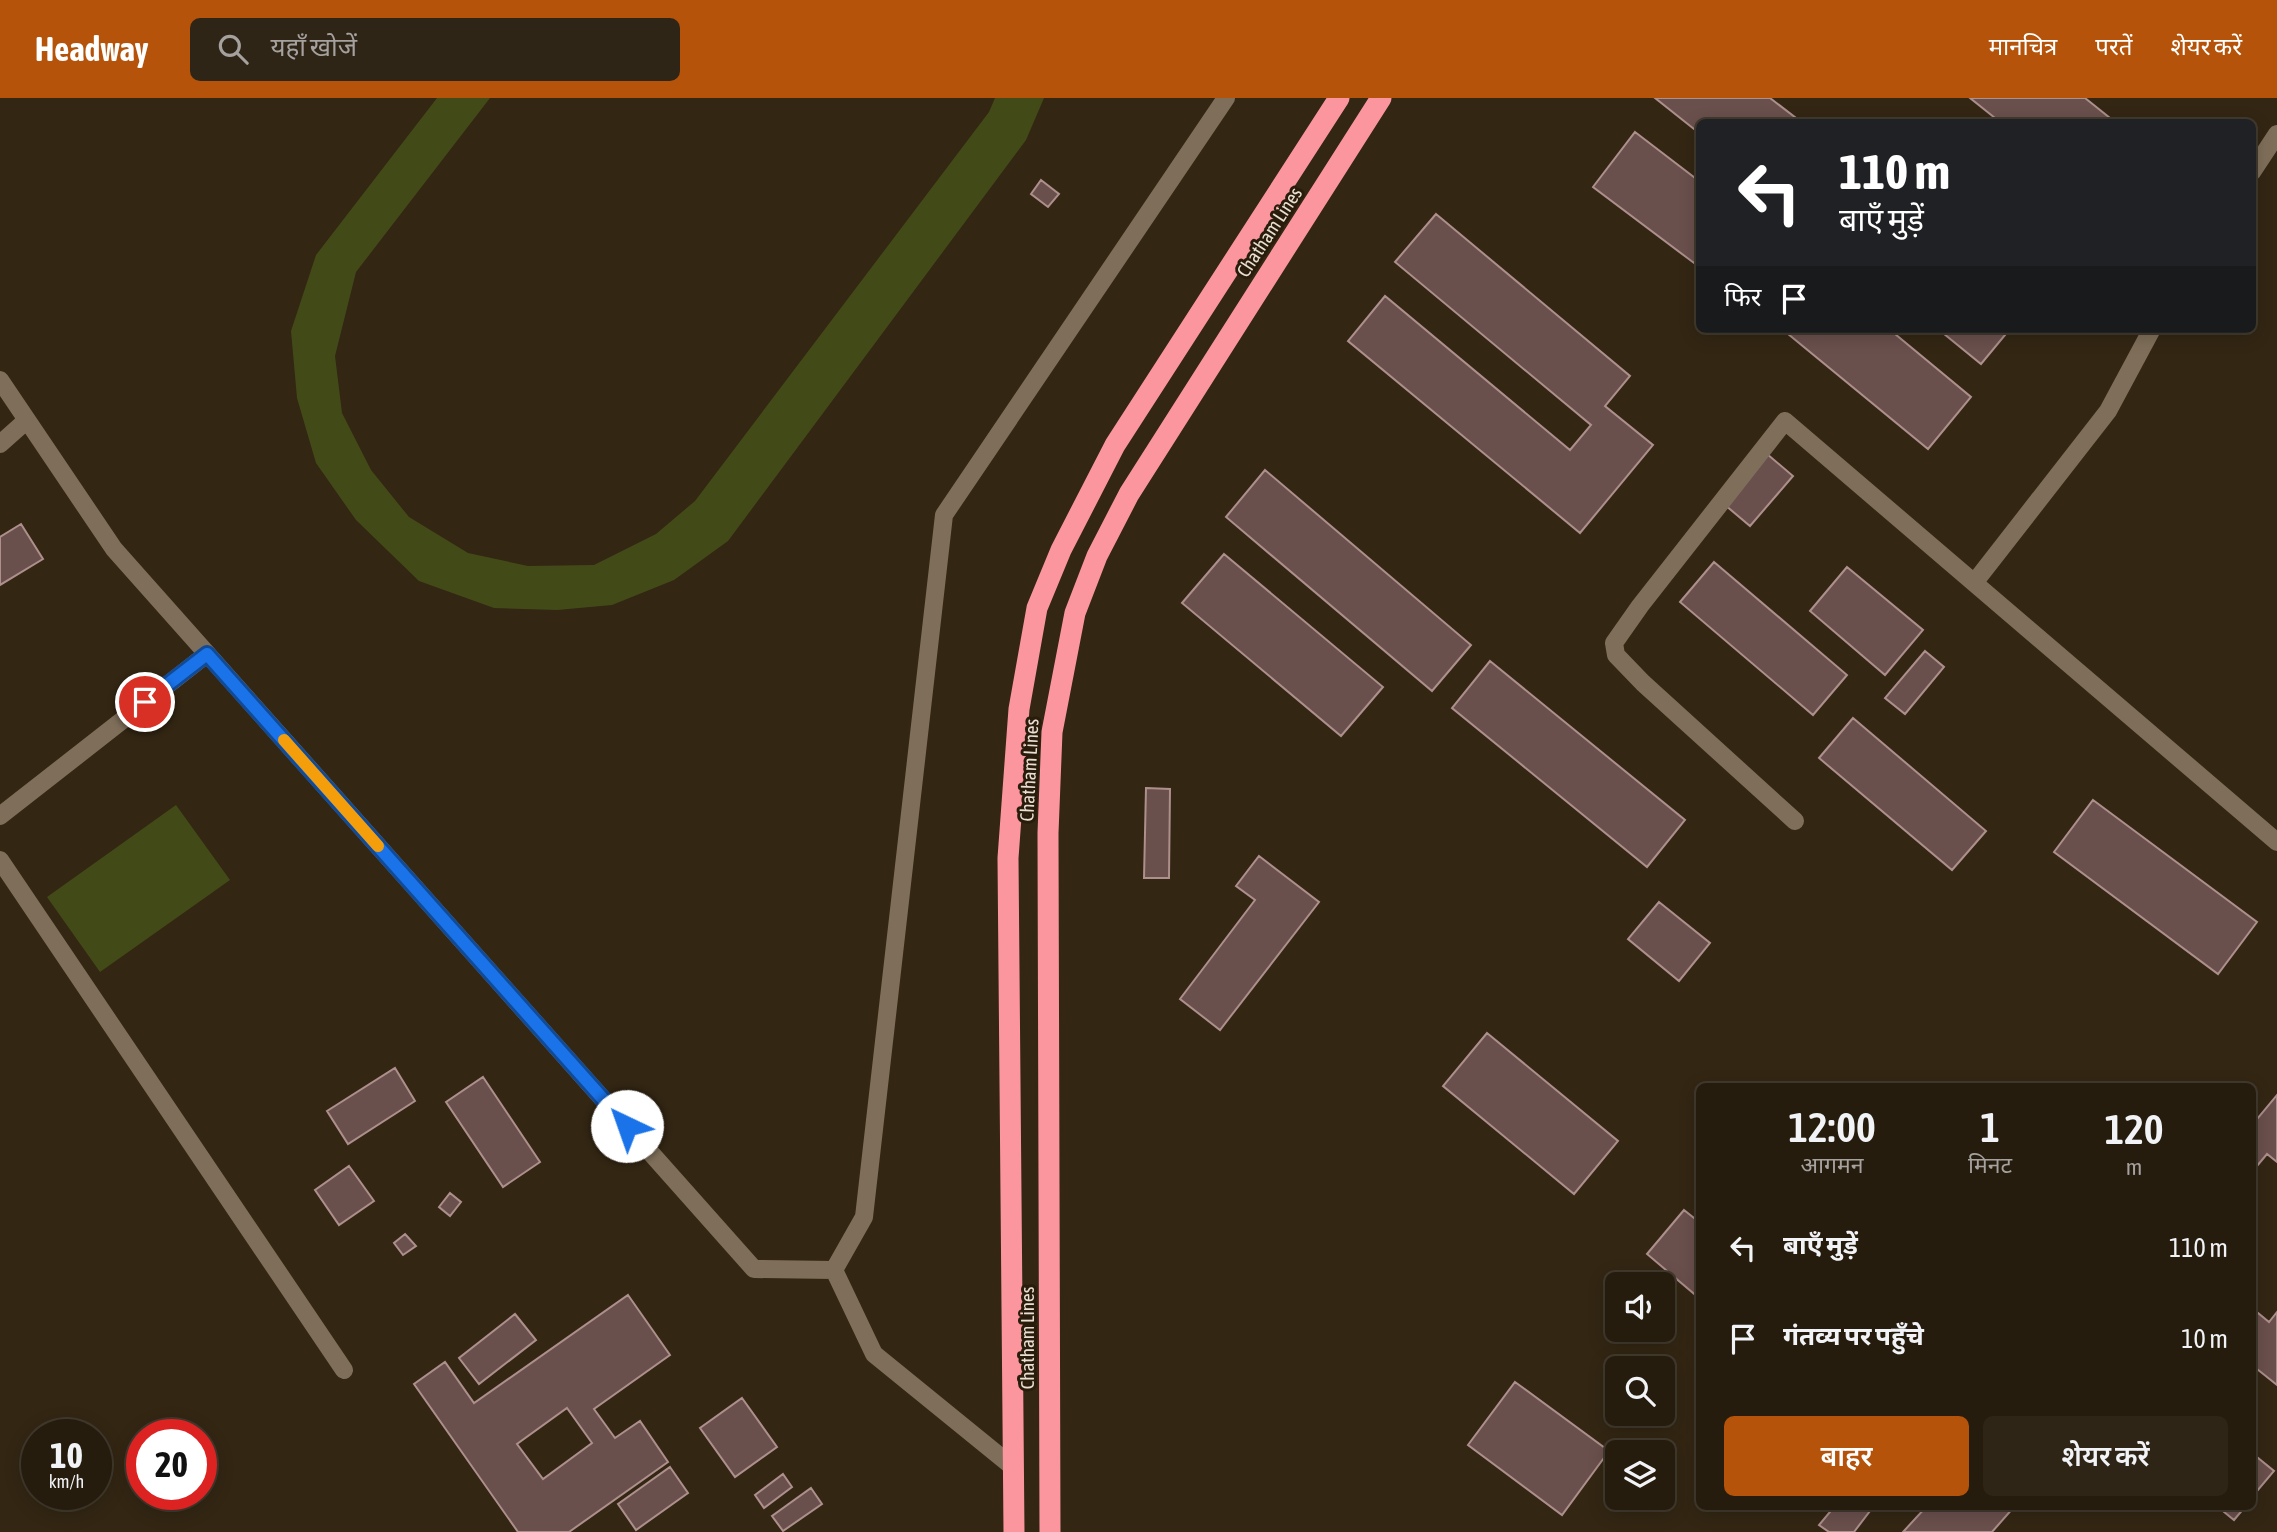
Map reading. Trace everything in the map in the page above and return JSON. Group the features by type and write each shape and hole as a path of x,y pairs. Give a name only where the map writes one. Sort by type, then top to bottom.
{"highway":[{"name":"Chatham Lines","path":"1014,1532 1008,858 1020,709 1037,608 1061,550 1115,445 1339,98"},
{"name":"Chatham Lines","path":"1050,1532 1048,833 1052,732 1075,613 1097,556 1129,494 1381,98"}],"street":[{"path":"834,1270 864,1217 944,515 1226,98"},
{"path":"2256,167 2277,134"},
{"path":"1974,583 2108,411 2145,333"},
{"path":"0,380 114,549 754,1269 834,1270"},
{"path":"0,444 27,420"},
{"path":"1795,821 1643,684 1616,655 1614,643 1784,421 2277,842"},
{"path":"0,816 207,654"},
{"path":"0,860 344,1370"},
{"path":"834,1270 874,1354 1013,1467"}],"green space":[{"path":"437,98 490,98 356,272 335,356 342,413 371,470 409,517 468,553 528,566 594,565 656,534 695,501 989,112 995,98 1044,98 1026,140 728,541 674,580 612,605 557,610 494,608 419,581 356,520 316,463 297,398 291,331 316,255"},
{"path":"176,805 230,880 100,972 47,897"}],"building":[{"path":"1655,98 1770,98 1797,119 1696,119 1696,131"},
{"path":"1970,98 2085,98 2111,119 1996,119"},
{"path":"1635,132 1696,179 1696,261 1694,263 1593,187"},
{"path":"1041,180 1059,194 1048,207 1031,194"},
{"path":"1436,214 1630,376 1605,406 1653,445 1580,533 1348,341 1385,296 1570,450 1591,425 1395,262"},
{"path":"1787,333 1894,333 1971,397 1928,449"},
{"path":"1943,333 2007,333 1981,364"},
{"path":"1767,454 1793,476 1750,526 1725,505"},
{"path":"1265,470 1471,645 1432,691 1226,517"},
{"path":"21,524 43,559 0,585 0,537"},
{"path":"1224,554 1383,687 1341,736 1182,603"},
{"path":"1714,562 1847,675 1813,715 1680,602"},
{"path":"1847,567 1923,630 1885,675 1810,611"},
{"path":"1925,651 1944,667 1905,714 1885,698"},
{"path":"1490,661 1685,820 1647,867 1452,708"},
{"path":"1853,718 1986,831 1952,870 1819,758"},
{"path":"1146,788 1170,789 1169,878 1144,878"},
{"path":"2093,800 2257,922 2218,974 2054,852"},
{"path":"1259,856 1319,902 1220,1030 1180,999 1255,900 1236,886"},
{"path":"1659,902 1710,943 1679,981 1628,939"},
{"path":"1487,1033 1618,1141 1574,1194 1443,1086"},
{"path":"395,1068 415,1101 348,1144 327,1111"},
{"path":"483,1077 540,1162 503,1187 446,1102"},
{"path":"2277,1095 2277,1162 2267,1154 2256,1167 2256,1120"},
{"path":"349,1166 374,1201 339,1225 315,1190"},
{"path":"450,1193 461,1202 450,1216 439,1207"},
{"path":"1684,1210 1696,1220 1696,1295 1675,1278 1675,1272 1668,1272 1647,1254"},
{"path":"405,1234 416,1246 403,1255 394,1243"},
{"path":"628,1295 670,1355 594,1409 615,1438 640,1421 668,1462 569,1532 518,1532 414,1384 445,1362 474,1403","holes":["567,1408 592,1443 543,1479 517,1444"]},
{"path":"2256,1311 2269,1322 2277,1312 2277,1385 2256,1368"},
{"path":"515,1314 536,1340 479,1384 459,1358"},
{"path":"1515,1382 1605,1448 1605,1456 1562,1515 1468,1445"},
{"path":"742,1398 777,1447 735,1477 700,1428"},
{"path":"2256,1456 2274,1471 2256,1492"},
{"path":"670,1467 688,1493 636,1530 618,1504"},
{"path":"783,1474 792,1487 764,1508 755,1495"},
{"path":"811,1488 822,1504 783,1531 772,1516"},
{"path":"1832,1510 1871,1510 1854,1532 1829,1532 1819,1525"},
{"path":"1923,1510 2011,1510 1992,1532 1903,1532"},
{"path":"2222,1510 2242,1510 2234,1520"}],"slow traffic":[{"path":"284,740 378,846"}],"route":[{"path":"145,702 207,654 627,1126"}]}
